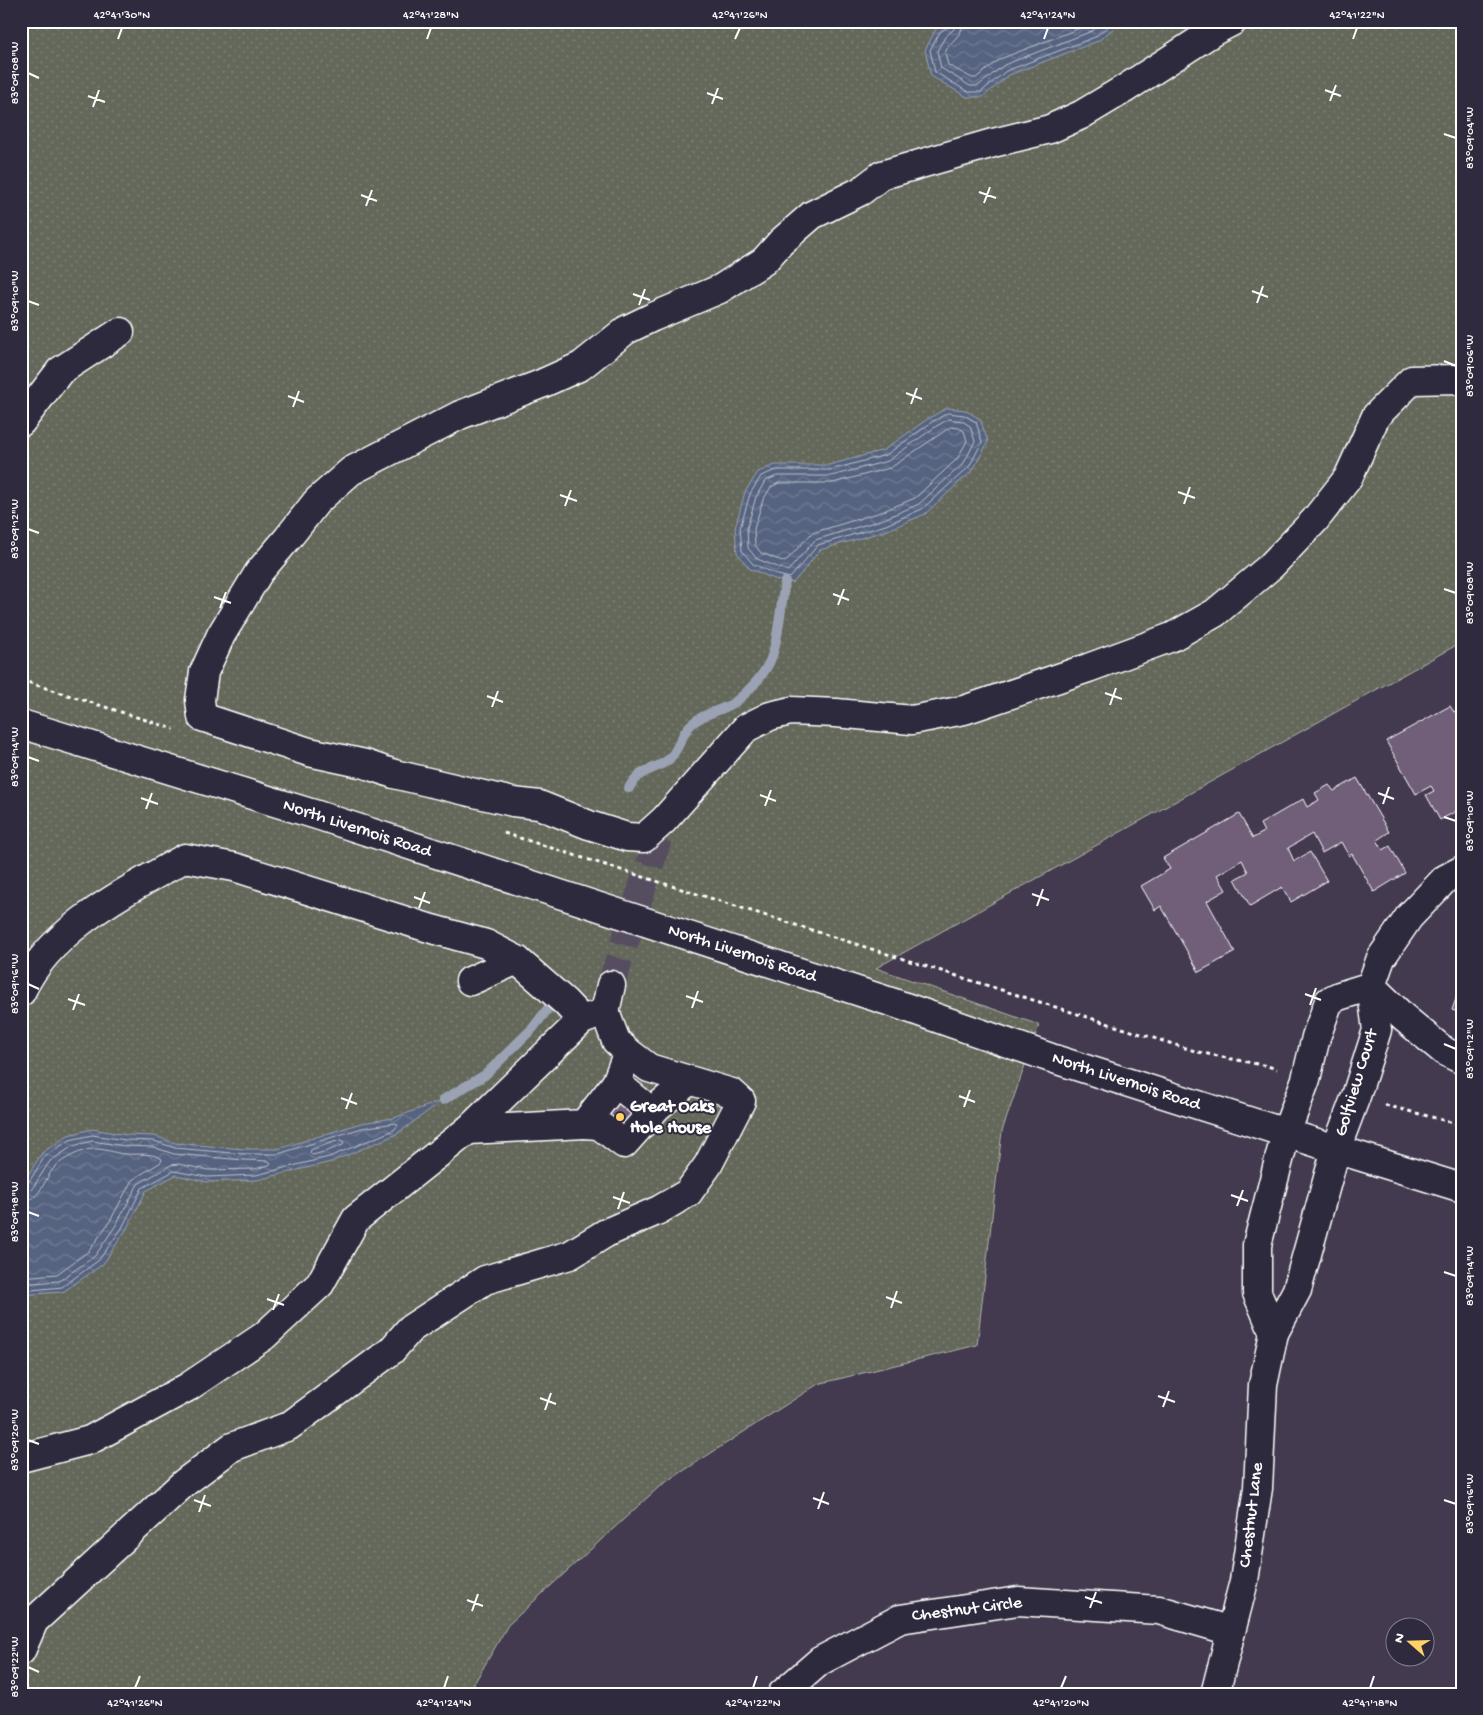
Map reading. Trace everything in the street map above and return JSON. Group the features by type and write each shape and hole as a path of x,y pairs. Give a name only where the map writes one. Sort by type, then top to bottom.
{"street":[{"path":"1233,21 1081,115 1050,129 882,175 862,191 812,215 781,242 764,261 720,289 626,330 581,366 541,384 460,415 351,471 317,501 259,572 221,635 204,672 200,700 202,717 308,752 365,764 394,774 513,802 538,805 589,825 627,837 644,838 664,820 746,728 770,716 791,711 912,720 964,710 1088,668 1172,636 1215,613 1270,566 1315,520 1348,478 1376,416 1412,380 1457,379 1462,382"},
{"path":"21,422 60,371 120,332"},
{"name":"North Livernois Road","path":"21,724 317,815 894,1003 1051,1058 1336,1150 1462,1188"},
{"path":"21,992 29,976 69,930 123,894 186,858 234,867 486,944 517,960 565,1002 594,1016 628,1052 649,1068 732,1093 740,1100 708,1165 688,1192 659,1210 606,1233 570,1255 484,1280 410,1329 391,1351 289,1426 232,1447 184,1483 34,1621 21,1651"},
{"name":"Golfview Court","path":"1336,1150 1377,1030 1371,986 1381,958 1410,917 1445,879 1462,870"},
{"path":"470,981 517,960"},
{"path":"21,1458 90,1440 188,1387 264,1336 320,1284 356,1219 468,1130 594,1016 611,985"},
{"path":"1274,1333 1257,1292 1258,1245 1286,1133 1306,1079 1316,1037 1329,1001 1371,986"},
{"name":"Golfview Court","path":"1371,986 1403,1017 1444,1051 1462,1060"},
{"path":"584,1124 616,1083 628,1052"},
{"path":"468,1130 584,1124 599,1125 624,1144 652,1112 689,1081"},
{"path":"616,1083 652,1112"},
{"name":"Chestnut Lane","path":"1215,1694 1244,1581 1258,1488 1263,1385 1274,1333 1297,1290 1336,1150"},
{"name":"Chestnut Circle","path":"782,1694 820,1661 900,1618 1018,1601 1159,1610 1231,1631"}],"path":[{"path":"21,680 183,731"},
{"path":"496,830 1198,1052 1266,1066 1306,1079"},
{"path":"1356,1096 1400,1110 1462,1125"}],"green space":[{"path":"21,21 1462,21 1462,642 876,968 1039,1025 1002,1131 977,1345 818,1384 660,1486 508,1625 468,1694 21,1694"}],"water":[{"path":"948,21 1123,21 1098,41 1009,75 983,97 967,97 931,76 925,50 936,29"},
{"path":"947,408 965,410 980,419 988,442 973,470 925,514 888,530 820,550 793,583 777,580 750,569 737,553 735,528 745,492 758,472 775,465 829,465 884,450 929,418"},
{"path":"443,1100 397,1134 331,1162 257,1180 207,1182 176,1175 146,1191 126,1230 103,1264 63,1292 21,1295 21,1186 42,1153 68,1135 92,1129 127,1135 155,1136 175,1143 244,1149 278,1149 361,1123 394,1118"}],"building":[{"path":"1450,706 1454,712 1462,708 1462,808 1440,820 1426,795 1434,791 1431,786 1416,794 1386,741"},
{"path":"1357,778 1389,832 1377,840 1383,850 1390,846 1405,873 1374,892 1352,854 1349,856 1341,842 1322,853 1312,834 1288,848 1294,861 1310,852 1327,881 1291,902 1282,887 1250,906 1235,879 1248,872 1242,860 1217,875 1226,890 1207,901 1235,952 1199,972 1161,906 1155,910 1141,886 1170,869 1163,858 1239,814 1253,838 1264,832 1260,824 1303,799 1307,807 1319,800 1315,793 1329,785 1334,791"},
{"path":"1462,982 1462,1013 1452,1010"},
{"name":"Great Oaks Hole House","path":"618,1099 638,1115 622,1136 601,1119"}],"waterway":[{"path":"629,788 633,781 642,773 662,764 672,756 686,730 694,722 735,702 762,675 774,648 785,582"},
{"path":"443,1100 485,1075 533,1028 549,1007"}],"tunnel":[{"path":"611,985 664,820"}],"place":[{"name":"Great Oaks Hole House","path":"620,1117"}]}
